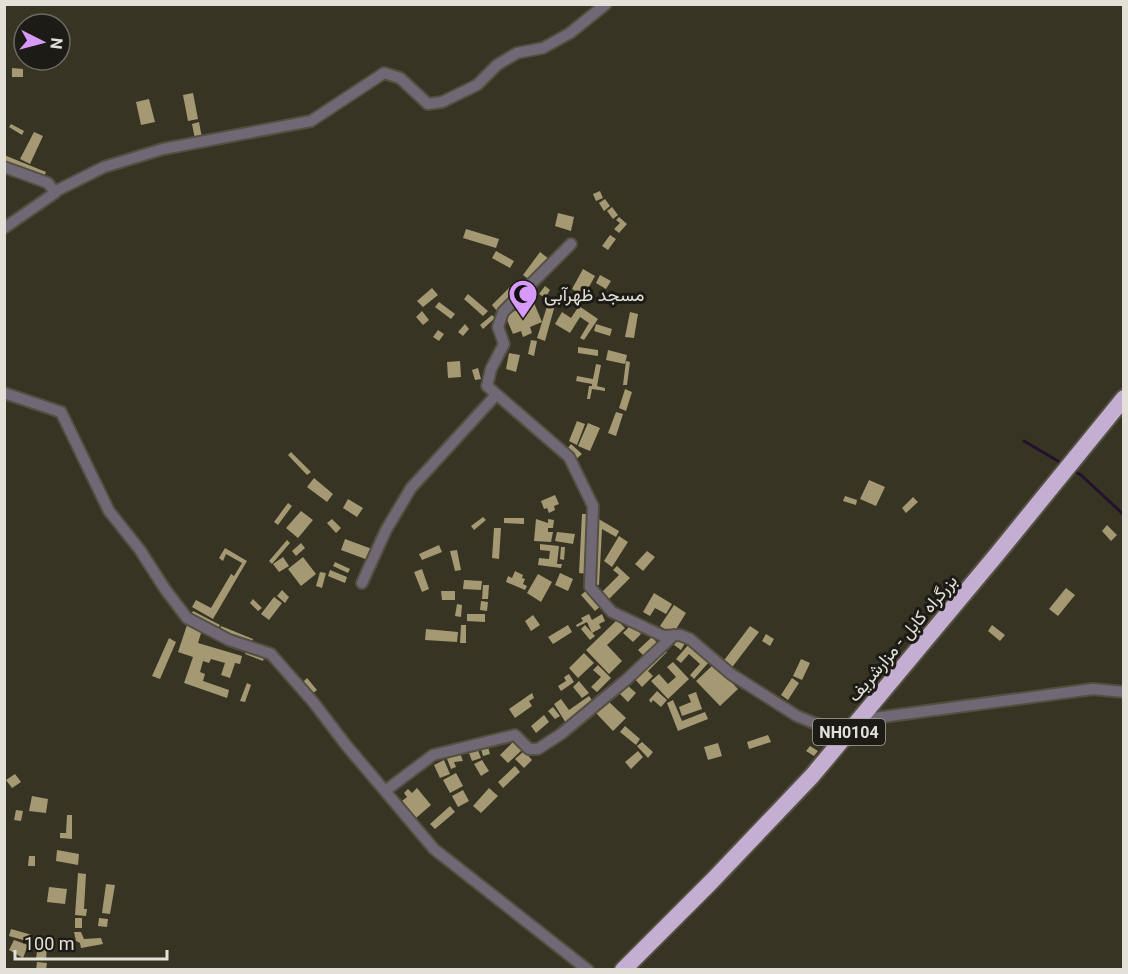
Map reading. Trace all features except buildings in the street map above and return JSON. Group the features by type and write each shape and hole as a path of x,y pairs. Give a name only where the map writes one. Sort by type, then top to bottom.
{"highway":[{"name":"بزرگراه کابل - مزارشریف","path":"622,969 720,873 812,776 1124,398"}],"street":[{"path":"4,228 54,192 104,167 163,149 311,121 384,73 400,78 428,104 453,99 477,86 497,65 517,53 543,48 570,33 606,4"},
{"path":"4,166 48,183 54,192"},
{"path":"571,244 503,312 498,327 504,344 491,369 487,386 569,457 593,506 590,587 612,612 663,636 680,635 690,639 731,674 797,716 831,730 1093,689 1124,692"},
{"path":"4,393 61,412 109,511 140,549 165,589 187,618 229,640 272,654 434,849 588,969"},
{"path":"362,583 386,530 411,488 496,395"},
{"path":"385,791 433,755 515,735 529,749 538,750 626,680 674,635"}],"waterway":[{"path":"1024,441 1063,464"},
{"path":"1074,471 1124,515"}],"place":[{"name":"مسجد ظهرآبی","path":"523,320"}]}
